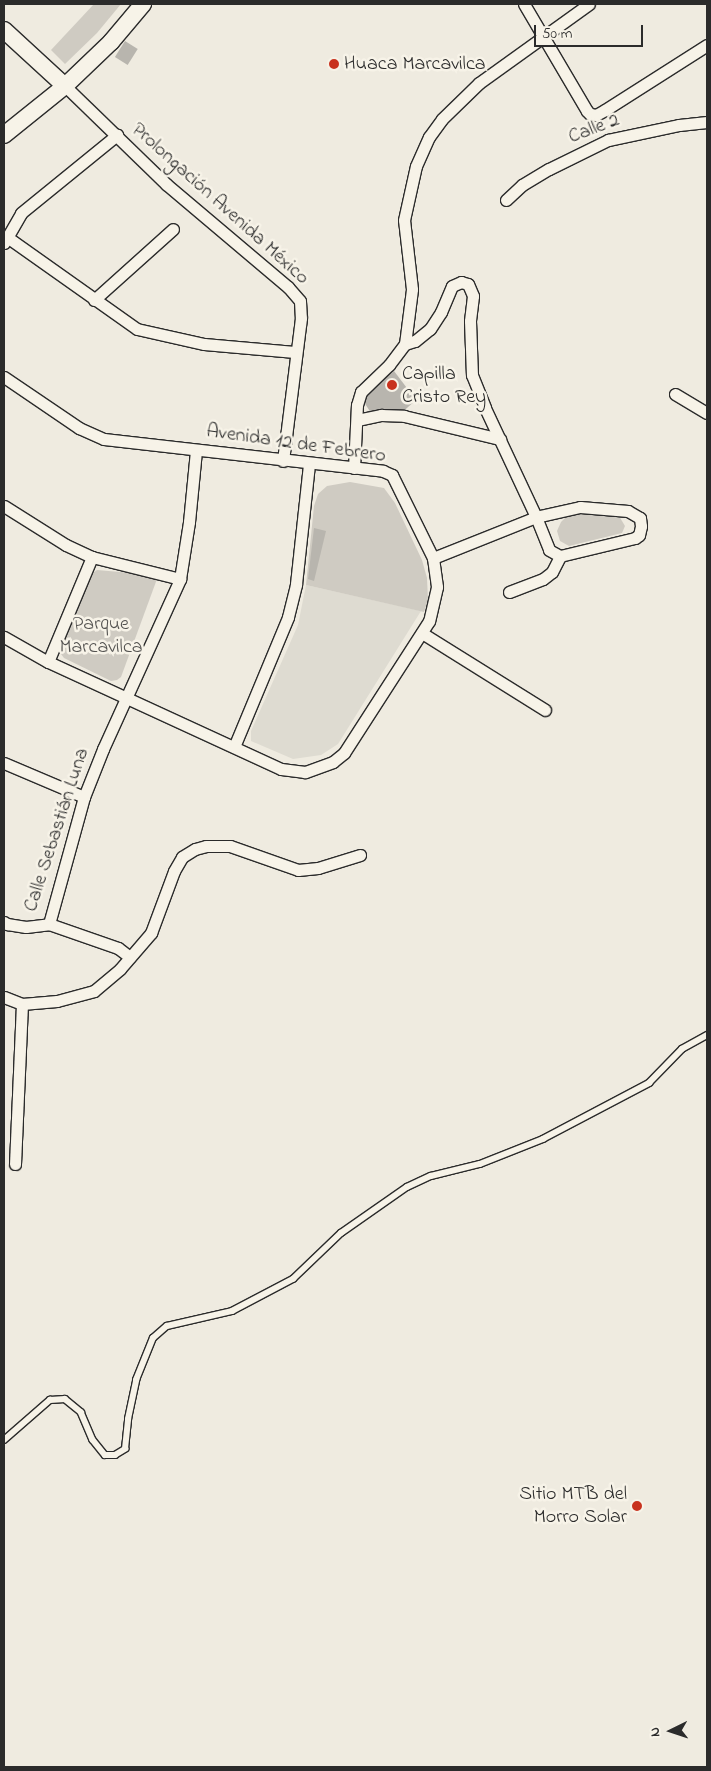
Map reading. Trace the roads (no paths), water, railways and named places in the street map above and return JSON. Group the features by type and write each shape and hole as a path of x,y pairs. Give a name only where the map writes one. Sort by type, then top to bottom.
{"street":[{"path":"4,135 65,86 112,42 143,4"},
{"path":"524,4 541,36 587,111 596,115 707,45"},
{"path":"354,468 357,405 361,392 389,365 405,344 412,288 404,220 416,166 429,137 442,119 479,83 541,36 589,4"},
{"path":"4,30 65,86"},
{"name":"Prolongación Avenida México","path":"65,86 166,184 288,288 300,301 301,318 295,352 283,461"},
{"name":"Calle 2","path":"506,200 522,185 535,177 608,140 679,125 707,122"},
{"path":"116,135 21,212 5,240 137,329 204,344 295,352"},
{"path":"94,300 172,229"},
{"path":"405,344 415,341 430,329 441,312 452,286 465,282 473,291 470,321 472,375 536,517 549,550 560,556 635,538 639,535 640,518 628,512 593,506 580,506 536,517 433,558"},
{"name":"Avenida 12 de Febrero","path":"4,377 79,428 104,439 383,471 392,475 433,558 437,587 435,603 429,621 344,753 333,762 305,772 281,768 234,747 48,662 4,637"},
{"path":"675,394 707,413"},
{"path":"357,420 381,415 404,416 500,439"},
{"name":"Calle Sebastián Luna","path":"5,926 26,927 49,924 84,797 103,750 180,579 189,522 196,450"},
{"path":"234,747 288,617 296,584 309,464"},
{"path":"4,506 66,545 92,557 180,579"},
{"path":"510,592 548,576 560,556"},
{"path":"48,662 92,557"},
{"path":"422,633 545,710"},
{"path":"4,763 84,797"},
{"path":"4,997 22,1004 57,1001 94,991 120,969 151,933 174,871 182,858 195,849 206,846 230,846 298,870 318,868 360,855"},
{"path":"49,924 118,948 130,957"},
{"path":"15,1164 22,1004"}],"lane":[{"path":"4,1440 50,1400 65,1399 81,1412 93,1440 105,1455 115,1455 125,1449 128,1419 136,1380 153,1338 167,1326 232,1311 293,1278 340,1233 407,1187 432,1176 480,1164 543,1139 649,1083 682,1049 707,1034"}],"place":[{"name":"Huaca Marcavilca","path":"334,64"},
{"name":"Capilla Cristo Rey","path":"392,385"},
{"name":"Sitio MTB del Morro Solar","path":"637,1506"}],"park label":[{"name":"Parque Marcavilca","path":"101,636"}]}
